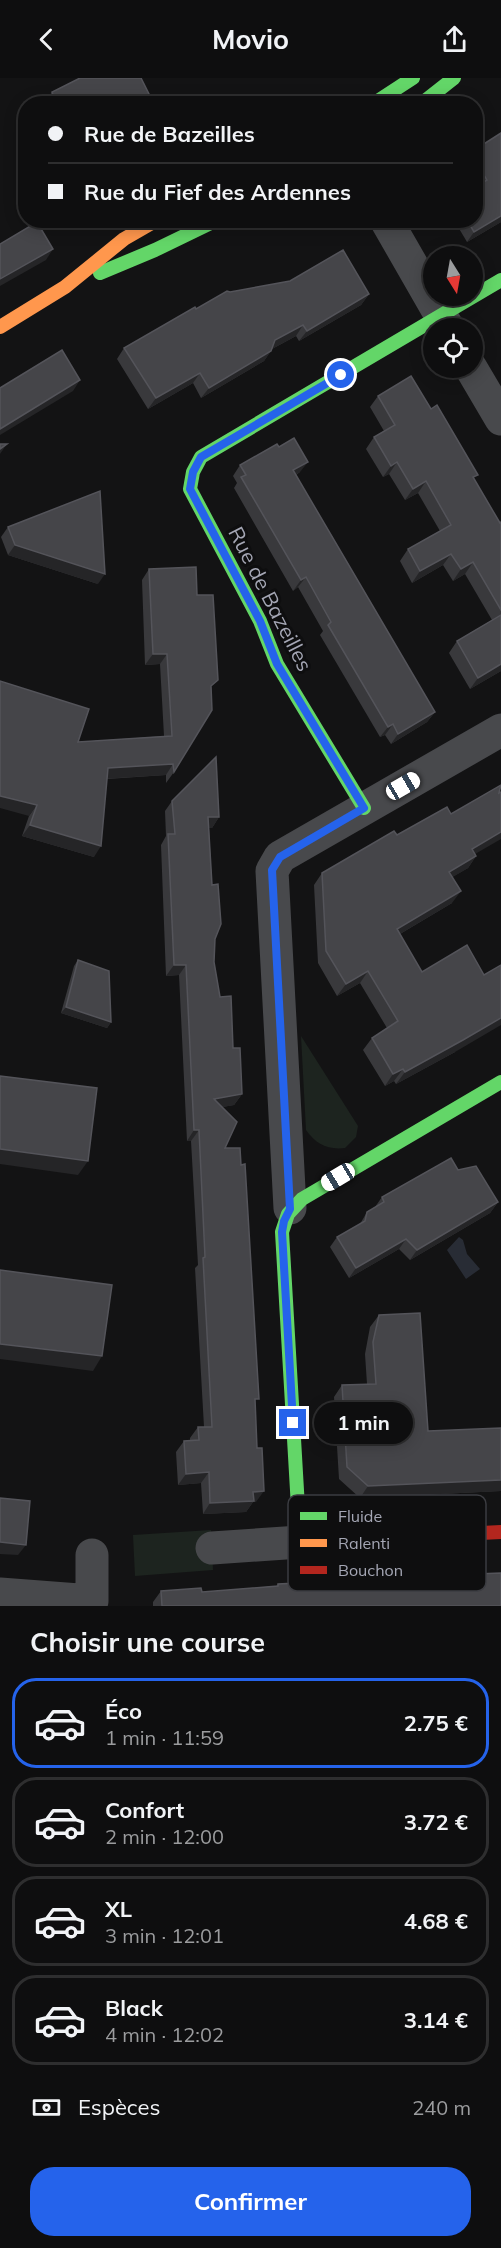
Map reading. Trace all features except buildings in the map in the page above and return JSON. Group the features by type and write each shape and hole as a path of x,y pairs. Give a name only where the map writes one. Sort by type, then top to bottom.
{"street":[{"path":"385,96 413,78"},
{"path":"431,96 454,78"},
{"path":"0,327 65,287 124,239 143,228"},
{"path":"65,287 155,250 200,228"},
{"path":"391,228 442,318"},
{"name":"Rue de Bazeilles","path":"449,318 501,280"},
{"name":"Rue de Bazeilles","path":"364,808 277,664 260,621 190,489 191,480 201,457 423,334"},
{"path":"477,378 501,419"},
{"path":"290,1209 272,870 280,857 501,730"},
{"path":"297,1495 282,1232 284,1221 290,1209 302,1198 501,1082"},
{"path":"486,1533 501,1532"},
{"path":"212,1548 288,1543"},
{"path":"0,1594 92,1601 92,1555"}],"shaded area":[{"path":"301,1036 358,1126 356,1137 345,1148 322,1145 306,1130"},
{"path":"459,1237 463,1240 467,1254 480,1269 466,1279 447,1250"},
{"path":"211,1530 213,1570 135,1576 133,1535"}],"traffic: fast":[{"path":"385,96 413,78"},
{"path":"431,96 454,78"},
{"path":"100,273 200,228"},
{"path":"364,808 277,664 260,621 190,489 193,472 201,457 501,280"},
{"path":"297,1495 282,1232 288,1214 302,1199 501,1082"}],"traffic: slow":[{"path":"0,327 65,287 124,239 143,228"}],"traffic: jam":[{"path":"486,1533 501,1532"}],"route":[{"path":"293,1423 282,1232 290,1209 272,870 280,857 364,808 277,664 260,621 190,489 193,472 201,457 341,375"}]}
